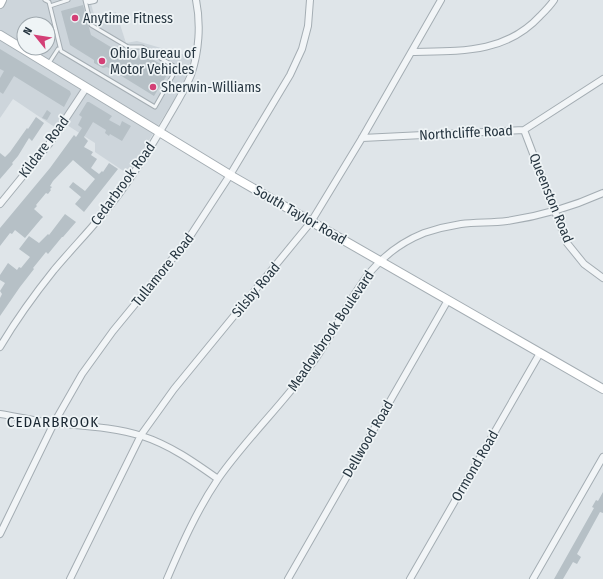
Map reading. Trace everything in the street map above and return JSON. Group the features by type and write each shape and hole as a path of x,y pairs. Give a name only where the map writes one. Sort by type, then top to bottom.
{"main road":[{"path":"0,4 2,0"},
{"name":"South Taylor Road","path":"0,35 230,175 603,390"}],"street":[{"name":"Cedarbrook Road","path":"0,347 35,295 118,195 160,132 183,92 191,74 196,56 198,9 196,0"},
{"name":"Tullamore Road","path":"0,534 54,423 82,374 187,241 230,175 290,75 302,49 308,26 310,0"},
{"name":"Silsby Road","path":"70,579 141,436 174,389 311,222 362,138 441,0"},
{"path":"412,52 461,51 484,48 505,41 520,34 535,21 554,0"},
{"name":"Northcliffe Road","path":"362,138 524,130 603,79"},
{"name":"Kildare Road","path":"0,204 49,144 86,88"},
{"name":"Queenston Road","path":"524,130 567,243 584,264 603,278"},
{"name":"Meadowbrook Boulevard","path":"167,579 193,522 218,479 304,374 322,349 357,289 380,261 391,252 411,240 441,228 461,224 506,221 555,211 603,194"},
{"name":"Dellwood Road","path":"288,579 448,300"},
{"name":"Ormond Road","path":"410,579 540,353"},
{"path":"0,414 54,423 97,427 141,436 181,454 218,479"},
{"path":"533,579 603,457"}],"lane":[{"path":"45,0 49,2 61,51 155,107 177,68"},
{"path":"50,6 68,0"},
{"path":"89,0 91,25 128,48 142,47 177,68 191,74"},
{"path":"48,65 58,49"}],"shaded area":[{"path":"0,0 90,0 95,18 116,12 126,43 137,41 192,57 179,92 128,174 95,152 95,143 67,125 62,132 13,99 0,118"}],"building":[{"path":"83,5 91,35 132,60 133,58 136,60 141,52 170,70 154,96 107,67 103,68 94,63 94,60 70,45 61,11"},
{"path":"0,49 70,91 71,94 64,107 14,76 3,94 0,92 0,78 4,71 0,69"},
{"path":"87,102 112,116 109,120 120,126 122,121 131,126 122,141 110,134 109,136 105,133 106,130 93,122 84,137 88,141 84,147 93,152 91,155 97,159 91,168 99,174 102,171 103,172 109,163 118,169 84,212 75,204 81,197 69,187 73,182 85,191 95,179 73,160 53,181 50,186 52,187 50,189 51,190 48,194 46,193 36,205 37,206 34,209 43,217 25,238 15,230 12,234 10,233 0,246 0,228 50,168 74,135 76,137 82,128 78,125 82,117 79,115"},
{"path":"47,110 51,113 47,120 42,118"},
{"path":"36,117 44,123 32,141 29,138 12,163 13,164 0,179 0,153 5,157 10,152"},
{"path":"65,214 76,222 48,254 46,252 33,268 34,269 0,316 0,298 2,294 0,291 5,283 0,280 0,275 8,263 17,270 19,267 21,268 30,257 19,249 29,236 39,243 48,234 49,235"},
{"path":"603,492 603,513 600,512 577,554 581,557 577,564 573,562 563,579 554,579 594,508 592,507 596,500 598,501"}],"place":[{"name":"Anytime Fitness","path":"75,18"},
{"name":"Ohio Bureau of Motor Vehicles","path":"102,61"},
{"name":"Sherwin-Williams","path":"153,87"}],"district":[{"name":"CEDARBROOK","path":"53,422"}]}
